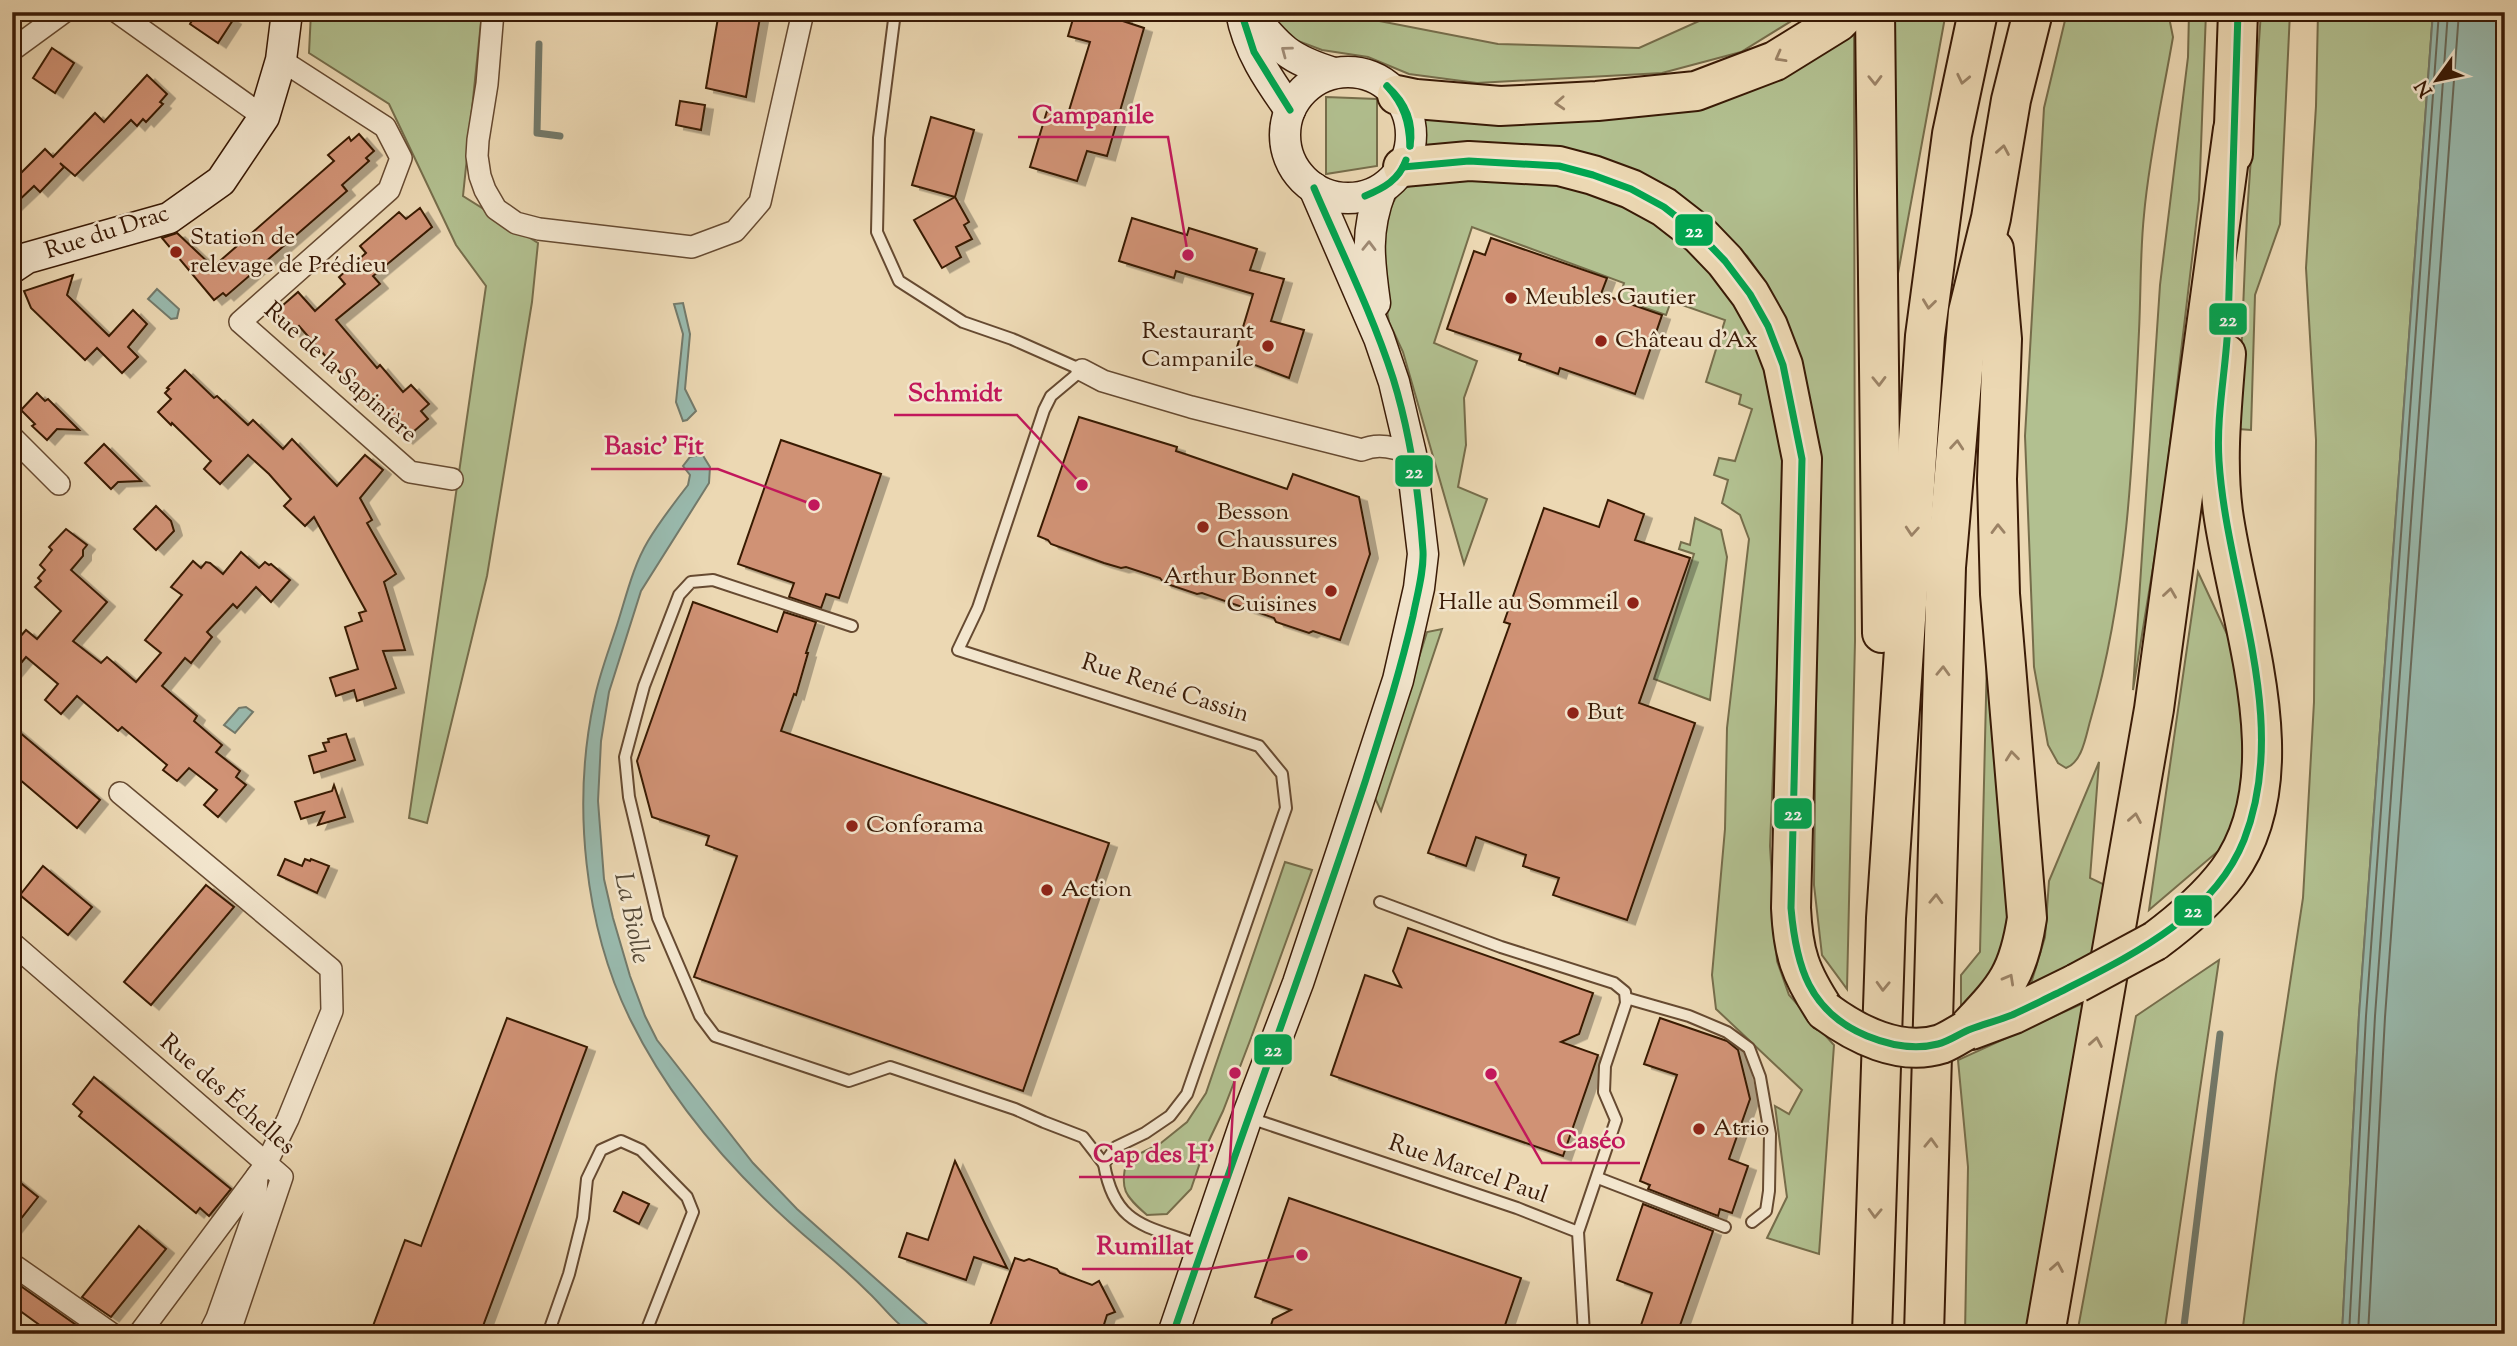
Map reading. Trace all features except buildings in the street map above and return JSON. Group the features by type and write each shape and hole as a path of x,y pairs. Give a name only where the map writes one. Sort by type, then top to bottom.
{"highway":[{"path":"1875,12 1886,918"},
{"path":"1872,1334 1886,918 1925,336 1952,134 1978,12"},
{"path":"1924,1334 1946,568 1968,312 1991,218 2011,100 2032,12"},
{"path":"1392,178 1469,161 1559,166 1593,175 1631,189 1664,207 1700,235 1725,261 1750,294 1768,326 1783,365 1802,459 1791,908 1797,960 1808,985 1825,1011 1861,1035 1902,1046 1941,1044 1965,1031 2014,1014 2155,941 2192,913 2229,870 2247,837 2261,776 2263,739 2227,533 2218,458 2228,328 2238,12"},
{"path":"1397,95 1500,106 1597,101 1696,91 1775,61 1843,17"},
{"path":"2045,1334 2154,709 2233,129"},
{"path":"1965,1031 2004,988 2022,948 2027,918 2000,594 1997,479 2002,339 1991,218"}],"street":[{"path":"12,50 64,12"},
{"path":"117,12 264,117"},
{"name":"Rue du Drac","path":"12,268 27,258 169,218 221,181 264,117 281,60 287,12"},
{"path":"494,12 477,156 485,190 496,209 516,223 539,229 692,247 735,231 760,202 803,12"},
{"path":"1241,12 1245,34 1259,65 1290,110"},
{"path":"1250,12 1280,49 1303,64 1334,73 1368,75 1384,83 1397,95 1407,111 1412,130 1410,149 1372,211 1368,248 1379,338"},
{"name":"Rue de la Sapinière","path":"281,60 385,127 401,158 389,190 240,322 410,472 452,479"},
{"path":"1334,73 1316,81 1301,93 1290,110 1286,145 1291,162 1301,177 1330,196 1365,197 1392,178"},
{"path":"1173,1334 1247,1117 1298,983 1398,680 1419,588 1423,554 1411,454 1394,382 1379,338 1314,188"},
{"path":"1082,370 1103,381 1191,407 1362,450 1371,445 1399,449 1411,454"},
{"path":"12,437 59,484"},
{"path":"120,793 331,969 332,1011 288,1119 209,1334"},
{"name":"Rue des Échelles","path":"12,943 268,1172 229,1334"},
{"path":"139,1334 268,1172"},
{"path":"12,1264 112,1334"}],"lane":[{"path":"895,12 879,138 877,232 899,281 963,322 1012,339 1082,370"},
{"name":"Rue René Cassin","path":"1082,370 1051,396 1044,410 978,608 958,650 1259,746 1282,774 1286,808 1187,1094 1170,1116 1116,1147 1104,1164"},
{"path":"852,626 713,580 691,582 679,595 644,686 625,757 629,797 658,918 700,1016 715,1036 849,1081 890,1067 1016,1109 1083,1137 1104,1164 1107,1182 1115,1202 1136,1223 1203,1247"},
{"path":"1380,902 1501,947 1614,983 1625,992 1626,1003 1605,1066 1604,1092 1616,1121 1578,1231 1584,1334"},
{"path":"1626,998 1689,1016 1727,1032 1749,1048 1760,1076 1770,1134 1766,1211 1752,1222"},
{"name":"Rue Marcel Paul","path":"1247,1117 1578,1231"},
{"path":"548,1334 569,1274 583,1218 587,1179 601,1150 621,1141 641,1150 687,1197 693,1212 645,1334"},
{"path":"1598,1178 1726,1227"}],"green space":[{"path":"311,12 482,12 463,196 538,243 532,302 487,576 427,823 409,818 486,286 456,245 389,104 309,53"},
{"path":"1268,12 1333,12 1498,44 1639,48 1719,12 1806,12 1741,52 1662,73 1477,83 1409,74 1368,57 1322,50 1290,38"},
{"path":"1895,12 1946,12 1892,306"},
{"path":"2067,12 2168,12 2173,37 2146,193 2131,477 2113,623 2085,739 2080,754 2072,765 2066,768 2058,763 2048,745 2034,667 2025,436 2044,108"},
{"path":"2189,12 2206,12 2199,200 2162,512 2133,690 2160,285 2188,57"},
{"path":"2261,12 2290,12 2280,224 2255,295 2251,430 2238,429 2247,215"},
{"path":"2318,12 2433,12 2359,1015 2342,1334 2242,1334 2276,1075 2303,898 2314,702 2316,440 2306,268 2316,106"},
{"path":"1854,23 1855,641 1847,989 1822,955 1814,885 1818,525 1796,351 1762,277 1747,256 1660,185 1424,152 1422,111 1600,112"},
{"path":"1326,97 1377,99 1377,166 1326,174"},
{"path":"1435,176 1587,184 1630,204 1728,281 1762,348 1787,435 1770,846 1777,961 1789,995 1834,1045 1819,1254 1767,1238 1787,1197 1775,1106 1789,1114 1802,1090 1716,1009 1712,975 1725,829 1727,728 1749,539 1740,515 1722,503 1728,480 1714,475 1719,458 1735,461 1752,409 1739,404 1741,395 1706,382 1725,320 1671,301 1666,315 1619,299 1624,283 1472,227 1434,343 1477,361 1464,398 1466,445 1458,487 1487,499 1464,564 1403,352 1389,322 1382,284 1384,219 1400,190"},
{"path":"1695,518 1721,530 1727,557 1710,700 1654,679 1694,554 1679,549 1681,542 1690,545"},
{"path":"2198,572 2240,662 2247,785 2223,847 2149,910"},
{"path":"1442,629 1381,811 1375,798 1427,632"},
{"path":"1987,656 2012,873 2004,966 1961,1011 1961,975 1980,952"},
{"path":"2099,762 2090,878 2105,885 2095,955 2030,987 2045,937 2049,881"},
{"path":"1285,862 1312,870 1223,1111 1204,1151 1191,1189 1167,1214 1147,1215 1126,1191 1124,1178 1127,1160 1161,1143 1187,1122 1206,1093"},
{"path":"2219,960 2164,1334 2077,1334 2136,1016"},
{"path":"2088,1001 2029,1334 1965,1334 1968,1167 1958,1060"}],"water":[{"path":"2433,12 2505,12 2505,1334 2342,1334 2359,1015"},
{"path":"157,289 179,309 177,318 171,319 148,299"},
{"path":"683,303 690,334 685,389 696,411 683,421 676,402 683,334 674,304"},
{"path":"702,454 710,467 709,483 641,591 609,692 601,741 598,801 604,879 613,918 630,976 657,1040 710,1108 753,1163 797,1209 938,1334 915,1334 900,1325 857,1281 764,1198 713,1143 648,1053 615,984 602,946 587,864 584,822 587,740 594,701 638,561 657,526 688,485 690,475 683,466 690,457"},
{"path":"246,707 253,712 235,733 224,725 239,708"}],"waterway":[{"path":"539,44 537,133 560,136"},
{"path":"2183,1334 2220,1034"}],"transit line":[{"name":"22","path":"1241,12 1254,52 1290,110"},
{"name":"22","path":"1403,167 1469,161 1559,166 1593,175 1631,189 1664,207 1700,235 1725,261 1750,294 1768,326 1783,365 1802,459 1791,908 1797,949 1809,985 1831,1014 1847,1026 1884,1042 1929,1046 2030,1007 2112,965 2166,932 2212,892 2230,867 2244,840 2257,794 2261,746 2259,699 2253,651 2224,508 2218,444 2228,324 2238,12"},
{"name":"22","path":"1387,86 1407,113 1411,129 1410,146"},
{"name":"22","path":"1387,86 1398,100 1404,114 1410,146"},
{"name":"22","path":"1365,196 1390,182 1406,160"},
{"name":"22","path":"1173,1334 1366,779 1403,658 1422,567 1423,551 1416,486 1399,399 1376,330 1314,188"}],"place":[{"name":"Station de relevage de Prédieu","path":"176,252"},
{"name":"Campanile","path":"1188,255"},
{"name":"Meubles Gautier","path":"1511,298"},
{"name":"Château d'Ax","path":"1601,341"},
{"name":"Restaurant Campanile","path":"1268,346"},
{"name":"Schmidt","path":"1082,485"},
{"name":"Basic' Fit","path":"814,505"},
{"name":"Besson Chaussures","path":"1203,527"},
{"name":"Arthur Bonnet Cuisines","path":"1331,591"},
{"name":"Halle au Sommeil","path":"1633,603"},
{"name":"But","path":"1573,713"},
{"name":"Conforama","path":"852,826"},
{"name":"Action","path":"1047,890"},
{"name":"Cap des H'","path":"1235,1073"},
{"name":"Caséo","path":"1491,1074"},
{"name":"Atrio","path":"1699,1129"},
{"name":"Rumillat","path":"1302,1255"}],"water label":[{"name":"La Biolle","path":"631,918"}]}
